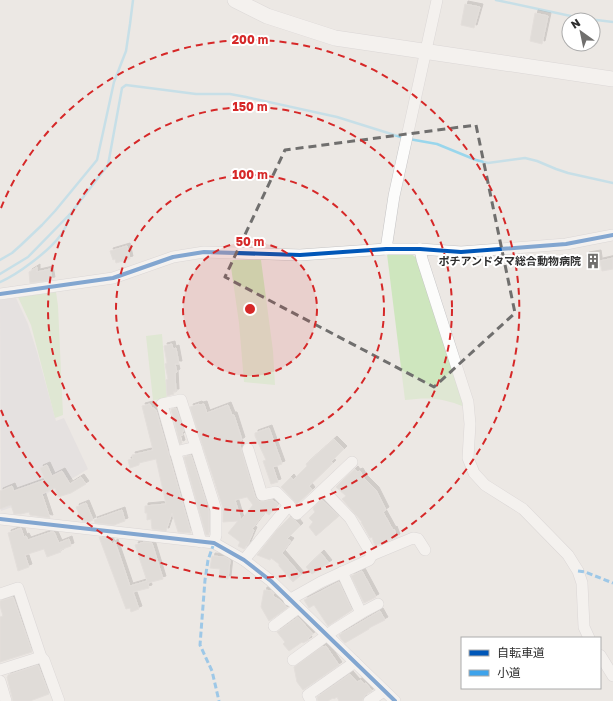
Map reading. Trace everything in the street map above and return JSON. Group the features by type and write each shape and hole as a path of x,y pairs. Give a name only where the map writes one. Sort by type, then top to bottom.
{"street":[{"path":"235,0 267,16 335,38 613,79"},
{"path":"386,249 394,196 409,134 437,0"},
{"path":"0,294 113,278 173,257 204,252 300,255 386,249 420,249 461,252 566,244 613,235"},
{"path":"420,249 424,267 468,402 470,424 468,458 474,473 485,485 524,509 568,555 578,571 582,583 584,627 589,637"},
{"path":"201,542 162,404 181,400 216,510 216,535 214,543"},
{"path":"175,452 196,447"},
{"path":"248,449 262,495 276,492 297,514 352,462"},
{"path":"323,490 350,518 372,555"},
{"path":"244,560 289,505"},
{"path":"0,519 214,543 244,560 271,581 395,701"},
{"path":"290,600 368,560 372,555 413,538 418,539 425,550"},
{"path":"342,572 361,613"},
{"path":"0,594 18,588 41,657 44,660 59,701"},
{"path":"293,660 327,635 378,604"},
{"path":"274,626 298,608"},
{"path":"601,656 613,676"},
{"path":"0,670 41,657"},
{"path":"311,701 308,694 355,662"},
{"path":"0,681 3,697"},
{"path":"369,701 384,691"}],"highlighted area":[{"path":"476,125 515,313 434,387 225,277 285,150"}],"shaded area":[{"path":"16,298 28,324 56,421 64,418 88,469 43,496 1,511 0,300"}],"green space":[{"path":"410,253 418,259 465,407 436,399 405,400 387,254"},
{"path":"230,260 261,260 273,351 275,385 244,382 239,323"},
{"path":"56,292 58,306 63,415 55,418 31,325 18,297"},
{"path":"162,334 167,399 153,400 146,336"}],"building":[{"path":"465,4 480,7 474,28 461,25"},
{"path":"535,13 548,16 542,44 530,41"},
{"path":"127,246 130,259 116,263 115,259 113,260 110,251"},
{"name":"ポチアンドタマ総合動物病院","path":"598,253 600,266 588,268 586,255"},
{"path":"613,258 613,269 602,271 600,261"},
{"path":"37,267 37,272 50,269 52,280 30,283 29,272"},
{"path":"172,344 173,349 176,348 179,364 175,364 177,372 175,373 176,392 173,392 174,394 167,396 166,380 168,379 164,346"},
{"path":"150,404 152,408 156,410 191,533 178,532 172,513 166,531 152,529 151,519 147,520 145,506 166,504 156,459 139,463 139,465 130,468 128,460 133,459 132,455 153,450 142,406"},
{"path":"204,404 207,413 228,405 232,415 234,415 242,440 239,442 255,497 260,502 272,500 278,504 269,515 265,512 252,529 254,530 248,544 244,549 238,546 240,542 228,533 238,521 223,522 223,508 190,407","holes":["247,497 253,505 241,520 235,500"]},
{"path":"176,408 184,431 182,432 183,435 180,436 182,443 180,444 171,409"},
{"path":"269,428 282,464 273,467 278,482 271,484 263,461 266,460 255,436 255,433"},
{"path":"334,439 344,449 331,462 333,463 309,486 312,490 297,504 281,487 291,477 293,480 307,466 306,464"},
{"path":"191,455 209,511 209,535 206,535 184,457"},
{"path":"47,465 52,476 62,471 70,484 81,477 86,484 71,493 58,497 55,488 42,494 50,518 30,515 29,512 14,514 11,505 0,509 0,491 12,486 14,491 45,480 40,468"},
{"path":"355,469 357,472 360,471 364,478 376,490 386,510 383,512 393,530 394,529 397,537 375,546 372,537 370,538 362,522 342,499 346,496 336,487"},
{"path":"322,500 339,516 316,536 309,527 313,522 309,518 315,512 313,509 314,507"},
{"path":"86,503 93,520 89,522 82,521 76,507"},
{"path":"122,510 125,521 114,525 95,523 94,520"},
{"path":"290,517 300,526 287,539 291,541 282,553 301,575 293,582 279,566 279,564 271,558 270,560 257,555 277,530"},
{"path":"21,528 24,537 26,536 28,540 54,532 59,543 69,539 71,546 60,550 61,552 47,557 44,549 25,555 29,567 18,571 8,533"},
{"path":"99,537 109,538 112,544 115,542 130,586 147,581 135,545 144,542 152,543 163,579 148,583 149,588 133,592 139,609 131,612 130,608 126,609"},
{"path":"321,553 329,563 312,574 306,567"},
{"path":"212,556 225,557 230,560 228,579 219,578 220,569 210,568"},
{"path":"362,571 376,597 364,603 351,576"},
{"path":"339,582 352,610 328,626 314,605 309,608 304,600"},
{"path":"264,590 272,591 272,593 274,593 273,596 281,601 287,608 269,621 261,607"},
{"path":"13,597 32,652 0,662 0,617 3,616 0,601"},
{"path":"380,611 385,620 345,643 341,639 339,635"},
{"path":"298,617 313,634 308,638 309,640 303,643 302,642 289,651 283,644 285,642 277,632"},
{"path":"323,646 326,646 339,665 303,690 297,682 294,667"},
{"path":"38,665 49,694 30,701 13,701 7,677 8,675"},
{"path":"350,674 357,682 361,680 364,684 366,683 372,691 365,695 362,701 339,701 337,697 328,701 318,701 317,697"}],"waterway":[{"path":"0,260 12,253 42,225 97,160 114,82 126,51 133,0"},
{"path":"496,0 580,18 613,22"},
{"path":"0,274 28,257 71,213 108,165 122,88 126,85 196,94 230,94 246,97 337,117 404,138"},
{"path":"409,139 437,144 476,160 488,163 525,158 568,173 613,183"},
{"path":"0,282 24,268 48,249 63,231 70,214"}],"marked path":[{"path":"214,543 208,560 205,580 200,645 212,671 219,701"},
{"path":"578,571 585,572 613,583"}],"cycle path":[{"path":"0,294 113,278 173,257 204,252 300,255 386,249 420,249 461,252 566,244 613,235"},
{"path":"0,519 214,543 244,560 271,581 395,701"}],"place":[{"name":"ポチアンドタマ総合動物病院","path":"593,261"}]}
